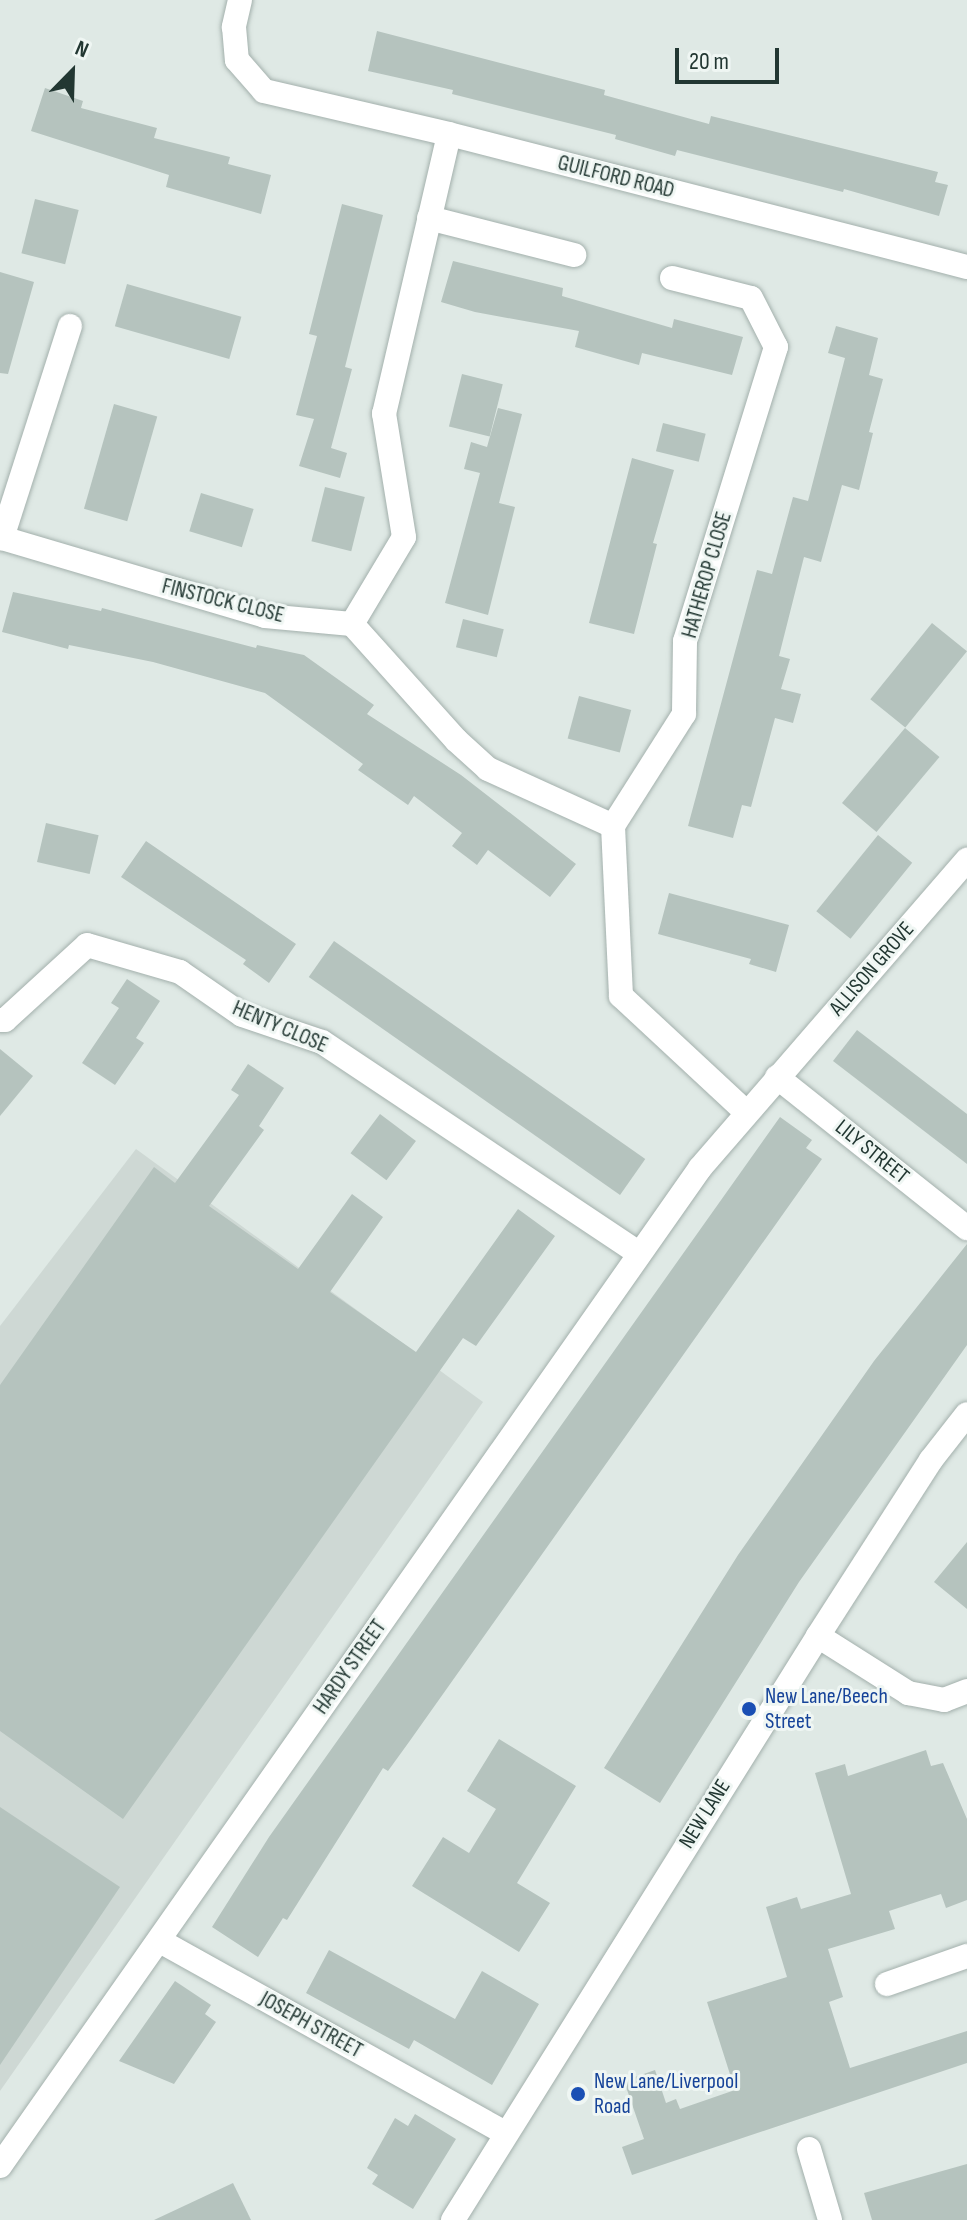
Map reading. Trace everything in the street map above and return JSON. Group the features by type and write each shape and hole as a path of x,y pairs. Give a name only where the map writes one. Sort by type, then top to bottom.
{"street":[{"name":"GUILFORD ROAD","path":"240,0 234,27 237,60 264,91 449,134 967,267"},
{"path":"449,134 384,414 404,537 352,624 456,740 488,769 613,826 621,996 746,1112 777,1077"},
{"path":"429,218 574,255"},
{"name":"HATHEROP CLOSE","path":"613,826 684,714 685,641 776,347 751,298 672,278"},
{"name":"FINSTOCK CLOSE","path":"70,326 1,538 265,616 352,624"},
{"name":"ALLISON GROVE","path":"777,1077 967,860"},
{"name":"HENTY CLOSE","path":"0,1020 5,1020 87,945 180,972 242,1015 322,1042 638,1253"},
{"name":"LILY STREET","path":"777,1077 967,1228"},
{"name":"HARDY STREET","path":"0,2166 638,1253 700,1168 746,1112"},
{"name":"NEW LANE","path":"453,2220 818,1636 931,1460 967,1414"},
{"path":"818,1636 908,1693 944,1700 967,1691"},
{"name":"JOSEPH STREET","path":"160,1941 505,2133"},
{"path":"887,1984 967,1956"},
{"path":"809,2149 830,2220"}],"shaded area":[{"path":"136,1149 483,1402 0,2091 0,1326"}],"building":[{"path":"377,31 605,90 604,95 709,124 711,116 938,172 935,182 948,185 939,216 844,189 843,192 677,150 675,156 615,139 616,135 452,94 453,90 368,71"},
{"path":"45,88 83,101 81,108 157,128 154,138 230,157 228,164 271,175 261,214 166,187 169,175 31,131"},
{"path":"35,199 79,210 65,264 21,253"},
{"path":"342,204 383,215 345,367 352,369 331,448 347,453 340,478 299,466 314,419 296,415 317,336 309,334"},
{"path":"453,261 563,288 562,296 672,328 674,319 743,337 732,375 642,353 639,365 575,347 579,331 475,312 441,302"},
{"path":"0,272 34,282 8,374 0,373"},
{"path":"127,284 241,317 229,359 115,326"},
{"path":"836,326 878,338 869,375 883,379 869,432 873,433 859,490 842,485 821,562 804,557 779,656 790,659 781,689 801,694 793,723 775,718 751,807 742,805 733,838 688,826 757,570 772,574 793,497 808,501 845,358 828,353"},
{"path":"462,374 503,384 490,437 449,426"},
{"path":"114,404 157,416 127,521 84,509"},
{"path":"498,408 522,414 499,503 515,507 488,615 445,603 480,473 464,469 471,442 487,447"},
{"path":"663,423 706,434 699,462 656,451"},
{"path":"632,458 674,470 653,543 657,544 634,634 589,623"},
{"path":"325,487 365,497 351,551 311,541"},
{"path":"201,493 254,509 242,547 189,531"},
{"path":"13,592 101,611 102,608 256,648 257,645 304,655 374,705 367,714 461,775 576,864 550,897 488,850 477,865 452,846 462,833 414,796 408,805 358,770 363,764 265,693 153,662 69,645 68,649 2,632"},
{"path":"463,619 504,629 497,657 456,647"},
{"path":"932,623 967,651 905,727 870,699"},
{"path":"579,696 631,710 620,752 568,739"},
{"path":"905,728 939,757 876,832 842,803"},
{"path":"46,823 99,835 90,874 37,862"},
{"path":"878,835 912,863 851,939 816,911"},
{"path":"146,841 296,944 269,983 243,964 246,960 121,877"},
{"path":"669,893 789,925 776,972 749,964 751,959 658,934"},
{"path":"334,941 645,1159 620,1195 309,977"},
{"path":"127,979 160,1001 136,1038 144,1043 115,1085 82,1063 119,1008 111,1003"},
{"path":"857,1030 967,1114 967,1164 833,1061"},
{"path":"0,1049 33,1076 0,1116"},
{"path":"248,1064 284,1088 259,1126 264,1130 209,1206 298,1269 352,1194 383,1217 330,1292 416,1352 518,1209 555,1236 476,1346 463,1338 123,1819 0,1731 0,1385 154,1167 175,1183 239,1095 231,1090"},
{"path":"380,1114 416,1141 386,1180 351,1153"},
{"path":"780,1117 812,1140 806,1148 822,1159 409,1742 388,1771 383,1768 287,1920 283,1918 258,1957 212,1927 269,1837"},
{"path":"967,1244 967,1345 799,1582 660,1803 604,1768 738,1555 874,1361"},
{"path":"967,1542 967,1609 934,1582"},
{"path":"499,1739 576,1786 517,1883 550,1903 519,1952 412,1886 443,1837 469,1853 496,1809 467,1791"},
{"path":"926,1750 931,1766 943,1763 967,1819 967,1900 946,1908 941,1894 889,1911 895,1929 828,1949 843,1997 829,2002 850,2068 967,2031 967,2063 632,2175 622,2147 644,2139 624,2081 655,2070 666,2103 676,2099 680,2109 735,2090 707,2002 787,1977 766,1907 797,1897 801,1909 851,1894 815,1773 845,1764 848,1776"},
{"path":"0,1807 120,1887 0,2065"},
{"path":"329,1950 455,2019 482,1971 539,2004 492,2085 414,2040 409,2049 306,1993"},
{"path":"175,1981 211,2005 205,2014 216,2022 174,2084 119,2061"},
{"path":"415,2114 456,2139 413,2209 372,2184 378,2175 367,2168 395,2118 408,2126"},
{"path":"967,2164 967,2220 872,2220 864,2193"},
{"path":"233,2183 251,2220 154,2220"}],"place":[{"name":"New Lane/Beech Street","path":"749,1709"},
{"name":"New Lane/Liverpool Road","path":"578,2094"}]}
